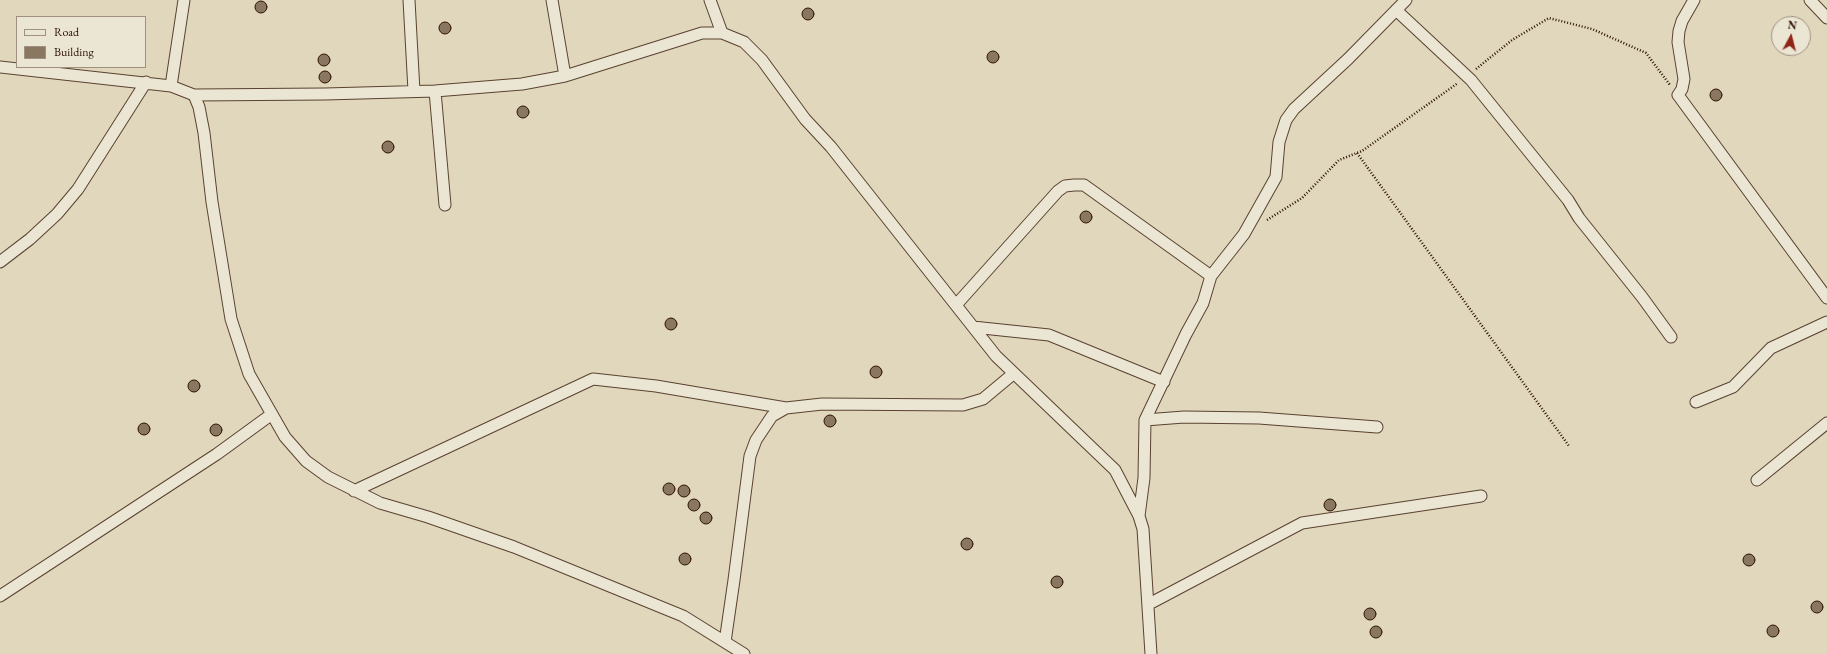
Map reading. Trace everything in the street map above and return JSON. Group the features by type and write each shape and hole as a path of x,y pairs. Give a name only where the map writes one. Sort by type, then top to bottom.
{"street":[{"path":"171,86 184,0"},
{"path":"408,0 414,91"},
{"path":"552,0 565,76"},
{"path":"710,0 722,33"},
{"path":"1139,516 1144,478 1144,420 1202,303 1211,276 1244,234 1276,177 1279,142 1286,120 1294,109 1348,59 1406,0"},
{"path":"1694,0 1682,21 1679,31 1678,42 1684,79 1682,89 1678,95 1827,298"},
{"path":"1810,0 1827,18"},
{"path":"1396,10 1467,76 1568,200 1579,218 1642,297 1671,337"},
{"path":"0,67 146,82 171,86 194,95 435,91 522,84 565,76 702,33 722,33 744,42 762,60 805,119 831,147 973,327 1013,374 1115,470 1139,516 1142,529 1149,604 1151,654"},
{"path":"0,262 36,234 57,214 78,189 146,82"},
{"path":"435,91 445,205"},
{"path":"194,95 199,108 204,133 212,202 231,319 249,374 285,437 306,461 328,477 380,503 428,517 514,547 683,616 744,654"},
{"path":"956,305 1058,191 1065,186 1084,185 1211,276"},
{"path":"1696,402 1733,387 1771,348 1827,322"},
{"path":"973,327 1049,335 1164,382"},
{"path":"354,491 593,378 656,386 786,408 822,404 962,405 983,399 1013,374"},
{"path":"725,642 750,456 756,440 772,416 786,408"},
{"path":"0,596 217,454 272,414"},
{"path":"1144,420 1184,417 1259,418 1377,427"},
{"path":"1757,480 1827,423"},
{"path":"1149,604 1302,523 1481,496"}],"path":[{"path":"1263,222 1302,198 1339,160 1357,153 1467,76 1512,40 1549,18 1592,29 1646,53 1678,95"},
{"path":"1357,153 1569,446"}],"building":[{"path":"259,1 263,1 267,7 263,13 259,13 255,9 255,5"},
{"path":"806,8 810,8 814,14 810,20 806,20 802,16 802,12"},
{"path":"443,22 447,22 451,28 447,34 443,34 439,30 439,26"},
{"path":"991,51 995,51 999,57 995,63 991,63 987,59 987,55"},
{"path":"322,54 326,54 330,60 326,66 322,66 318,62 318,58"},
{"path":"323,71 327,71 331,77 327,83 323,83 319,79 319,75"},
{"path":"1714,89 1718,89 1722,95 1718,101 1714,101 1710,97 1710,93"},
{"path":"521,106 525,106 529,112 525,118 521,118 517,114 517,110"},
{"path":"386,141 390,141 394,147 390,153 386,153 382,149 382,145"},
{"path":"1084,211 1088,211 1092,217 1088,223 1084,223 1080,219 1080,215"},
{"path":"669,318 673,318 677,324 673,330 669,330 665,326 665,322"},
{"path":"874,366 878,366 882,372 878,378 874,378 870,374 870,370"},
{"path":"192,380 196,380 200,386 196,392 192,392 188,388 188,384"},
{"path":"828,415 832,415 836,421 832,427 828,427 824,423 824,419"},
{"path":"142,423 146,423 150,429 146,435 142,435 138,431 138,427"},
{"path":"214,424 218,424 222,430 218,436 214,436 210,432 210,428"},
{"path":"667,483 671,483 675,489 671,495 667,495 663,491 663,487"},
{"path":"682,485 686,485 690,491 686,497 682,497 678,493 678,489"},
{"path":"692,499 696,499 700,505 696,511 692,511 688,507 688,503"},
{"path":"1328,499 1332,499 1336,505 1332,511 1328,511 1324,507 1324,503"},
{"path":"704,512 708,512 712,518 708,524 704,524 700,520 700,516"},
{"path":"965,538 969,538 973,544 969,550 965,550 961,546 961,542"},
{"path":"683,553 687,553 691,559 687,565 683,565 679,561 679,557"},
{"path":"1747,554 1751,554 1755,560 1751,566 1747,566 1743,562 1743,558"},
{"path":"1055,576 1059,576 1063,582 1059,588 1055,588 1051,584 1051,580"},
{"path":"1815,601 1819,601 1823,607 1819,613 1815,613 1811,609 1811,605"},
{"path":"1368,608 1372,608 1376,614 1372,620 1368,620 1364,616 1364,612"},
{"path":"1771,625 1775,625 1779,631 1775,637 1771,637 1767,633 1767,629"},
{"path":"1374,626 1378,626 1382,632 1378,638 1374,638 1370,634 1370,630"}]}
